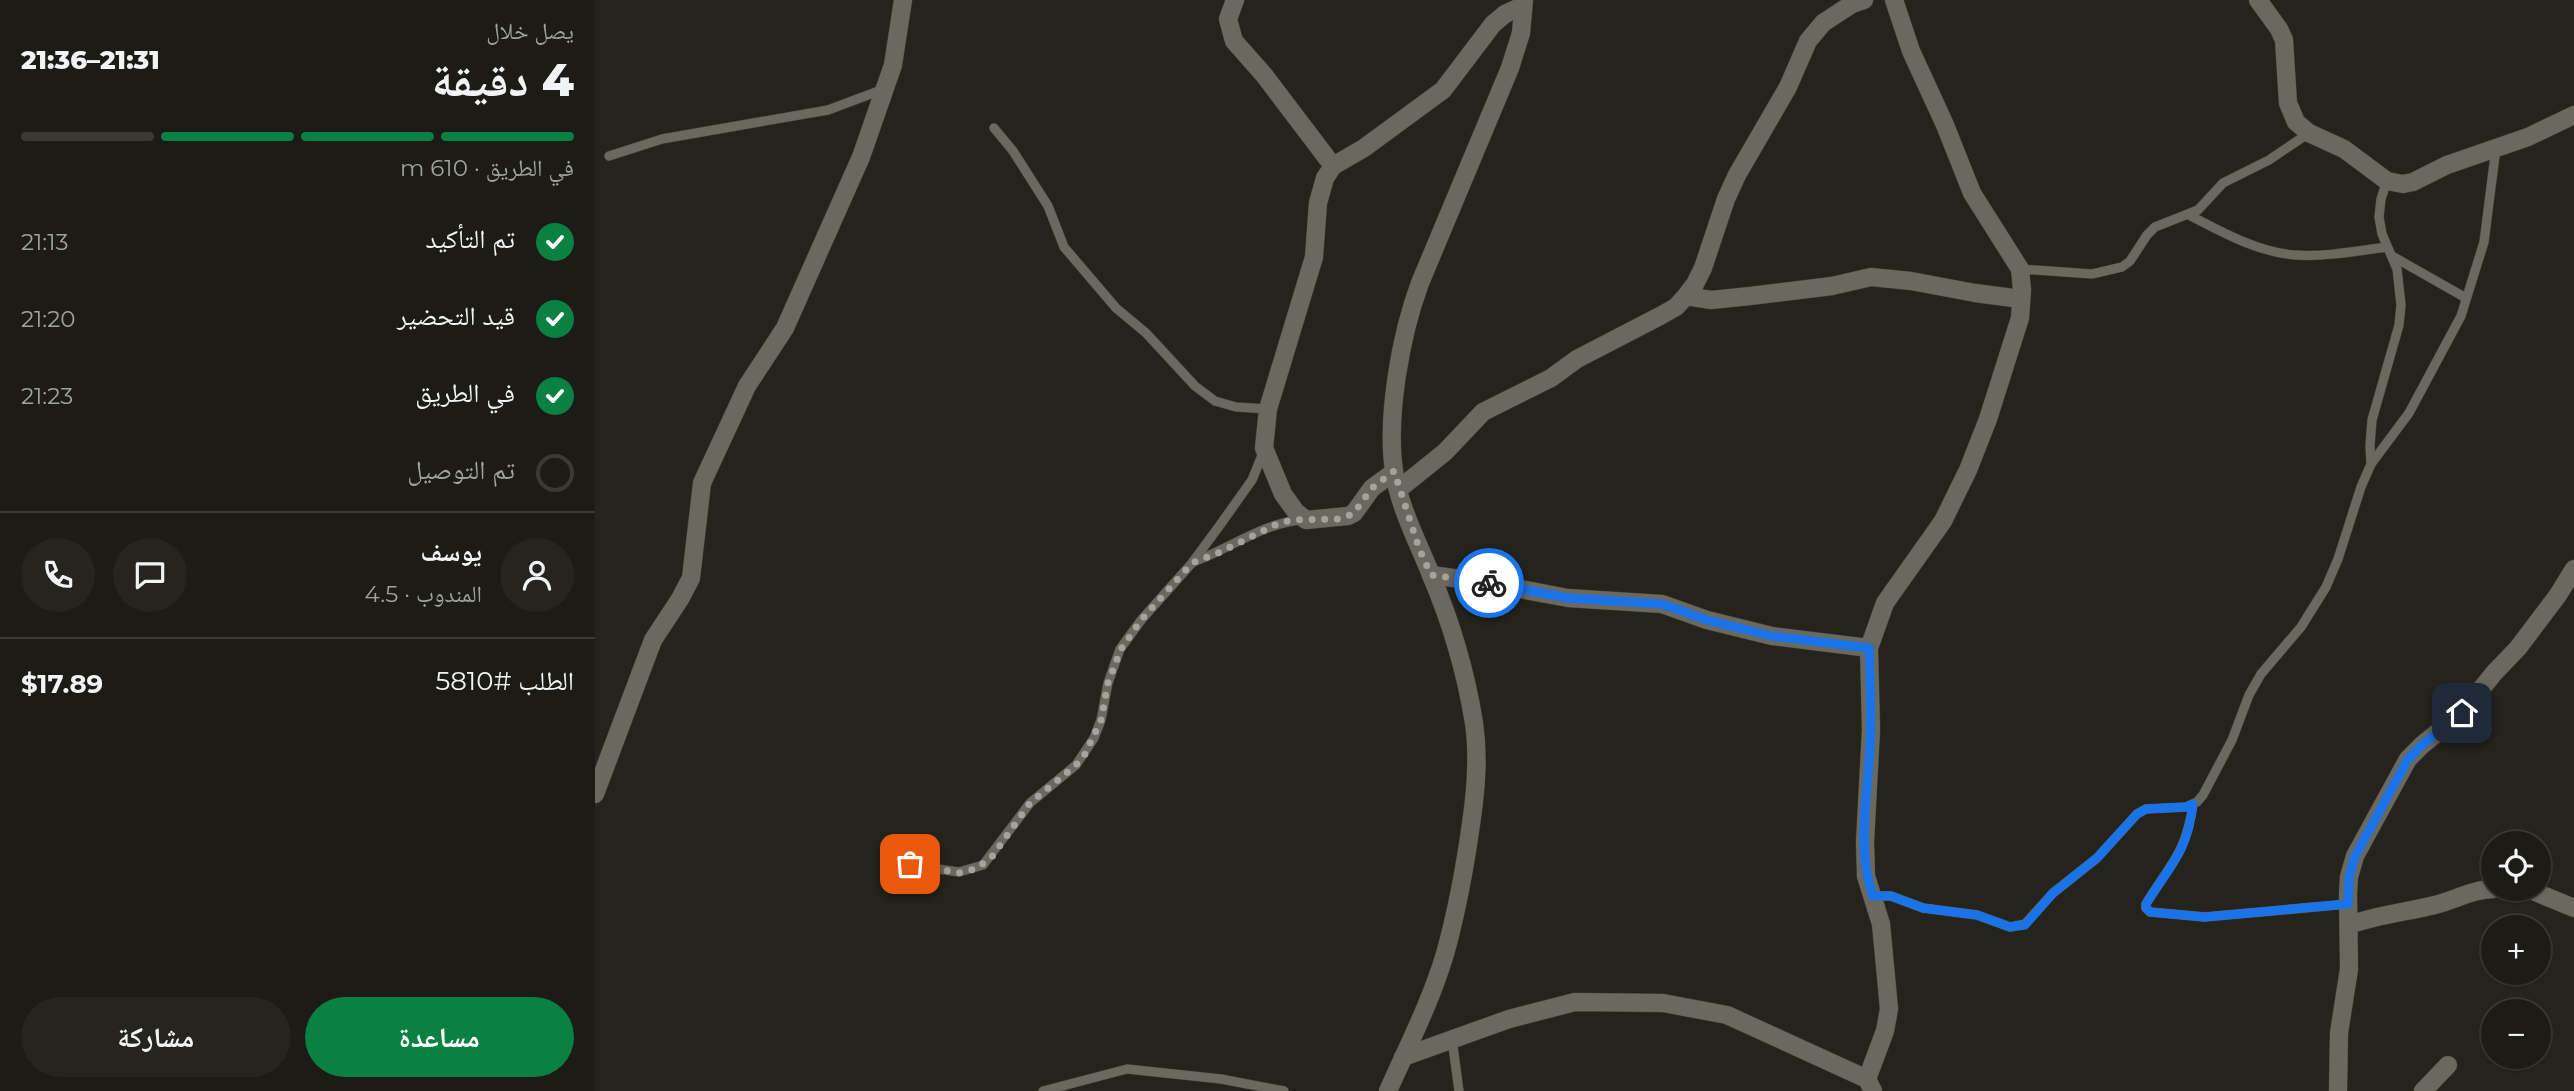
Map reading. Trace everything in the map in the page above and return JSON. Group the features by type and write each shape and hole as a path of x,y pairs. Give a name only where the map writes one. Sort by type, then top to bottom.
{"street":[{"path":"595,794 653,640 691,578 702,483 747,386 786,328 861,157 893,65 903,0"},
{"path":"1235,0 1228,19 1234,41 1264,75 1333,166"},
{"path":"1523,3 1493,24 1443,90 1411,115 1333,166 1320,190 1314,257 1268,409 1264,448 1283,494 1296,512 1306,520 1348,516 1354,513 1372,488 1397,480 1445,452 1483,412 1551,378 1577,359 1668,311 1686,296 1703,268 1737,175 1788,87 1808,41 1823,23 1852,4 1864,0"},
{"path":"1403,1057 1509,1018 1575,1002 1663,1003 1727,1015 1870,1085 1889,1009 1881,924 1866,876 1865,842 1871,730 1869,648 1885,603 1956,498 1988,419 2020,318 2021,299 2020,269 1972,193 1911,51 1894,0"},
{"path":"2258,0 2284,40 2286,90 2296,122 2309,132 2344,149 2387,181 2403,184 2413,182 2447,165 2528,137 2574,115"},
{"path":"1388,1091 1444,956 1466,857 1477,757 1474,724 1453,636 1419,548 1397,480 1392,436 1399,360 1408,316 1510,68 1521,33 1523,3"},
{"path":"1686,296 1711,300 1750,296 1832,286 1871,277 2021,299"},
{"path":"2338,1091 2339,1034 2349,969 2349,877 2355,856 2408,759 2462,713 2518,648 2574,569"},
{"path":"1431,575 1568,598 1662,604 1707,620 1772,636 1869,648"},
{"path":"2349,925 2481,891"},
{"path":"2551,898 2574,908"},
{"path":"2423,1091 2448,1065"}],"lane":[{"path":"609,156 662,139 828,110 885,88"},
{"path":"994,128 1013,151 1048,206 1064,247 1116,308 1146,333 1195,386 1215,401 1236,407 1268,409"},
{"path":"2020,269 2092,274 2115,270 2130,261 2155,227 2189,215 2223,183 2269,160 2309,132"},
{"path":"1873,896 1891,896 1923,908 1977,915 2010,927 2025,925 2053,893 2097,858 2137,814 2146,809 2186,807 2203,795 2222,762 2260,674 2301,627 2326,587 2371,464 2409,413 2461,316 2484,242 2496,148"},
{"path":"2371,464 2369,445 2372,420 2399,325 2400,286 2379,217 2387,181"},
{"path":"2189,215 2247,243 2296,255 2387,247"},
{"path":"2392,256 2466,298"},
{"path":"910,864 959,873 975,869 991,858 1030,803 1076,765 1085,754 1101,720 1108,683 1121,649 1142,619 1192,563 1252,480 1264,448"},
{"path":"1192,563 1275,525 1306,520"},
{"path":"2193,804 2188,833 2178,858 2146,904 2150,912 2204,917 2348,904"},
{"path":"1451,1038 1459,1091"},
{"path":"1043,1091 1127,1069 1221,1079 1284,1091"}],"way so far":[{"path":"910,864 959,873 975,869 991,858 1030,803 1076,765 1085,754 1101,720 1108,683 1121,649 1142,619 1192,563 1291,520 1337,519 1348,516 1354,513 1372,488 1394,471 1407,515 1431,575 1489,583"}],"route":[{"path":"1489,583 1590,601 1662,604 1707,620 1772,636 1869,648 1871,730 1865,842 1866,876 1873,896 1884,894 1935,911 1977,915 2010,927 2025,925 2031,920 2053,893 2097,858 2137,814 2146,809 2186,807 2193,804 2188,833 2178,858 2146,904 2150,912 2204,917 2348,904 2349,877 2355,856 2408,759 2462,713"}]}
